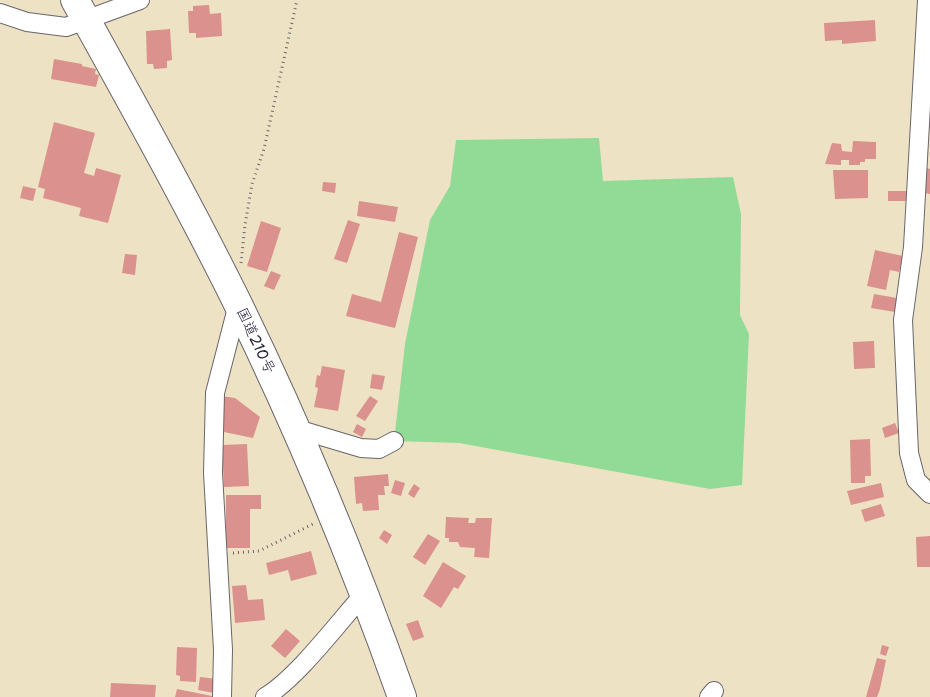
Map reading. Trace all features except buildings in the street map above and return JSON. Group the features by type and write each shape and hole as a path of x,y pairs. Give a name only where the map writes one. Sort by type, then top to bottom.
{"highway":[{"name":"国道210号","path":"81,10 238,304 294,428 364,594 402,697"}],"street":[{"path":"0,13 27,22 70,26 81,10 140,0"},
{"path":"927,0 914,247 903,320 910,453 916,480 930,494"},
{"path":"222,697 224,650 213,473 215,393 238,304"},
{"path":"294,428 361,448 380,449 394,441"},
{"path":"265,697 276,691 364,594"}],"path":[{"path":"241,265 252,184 264,149 297,0"},
{"path":"231,553 259,551 318,522"}],"green space":[{"path":"599,138 603,181 733,177 741,214 740,315 749,334 742,485 710,489 459,443 394,441 405,344 430,220 450,186 456,140"}]}
